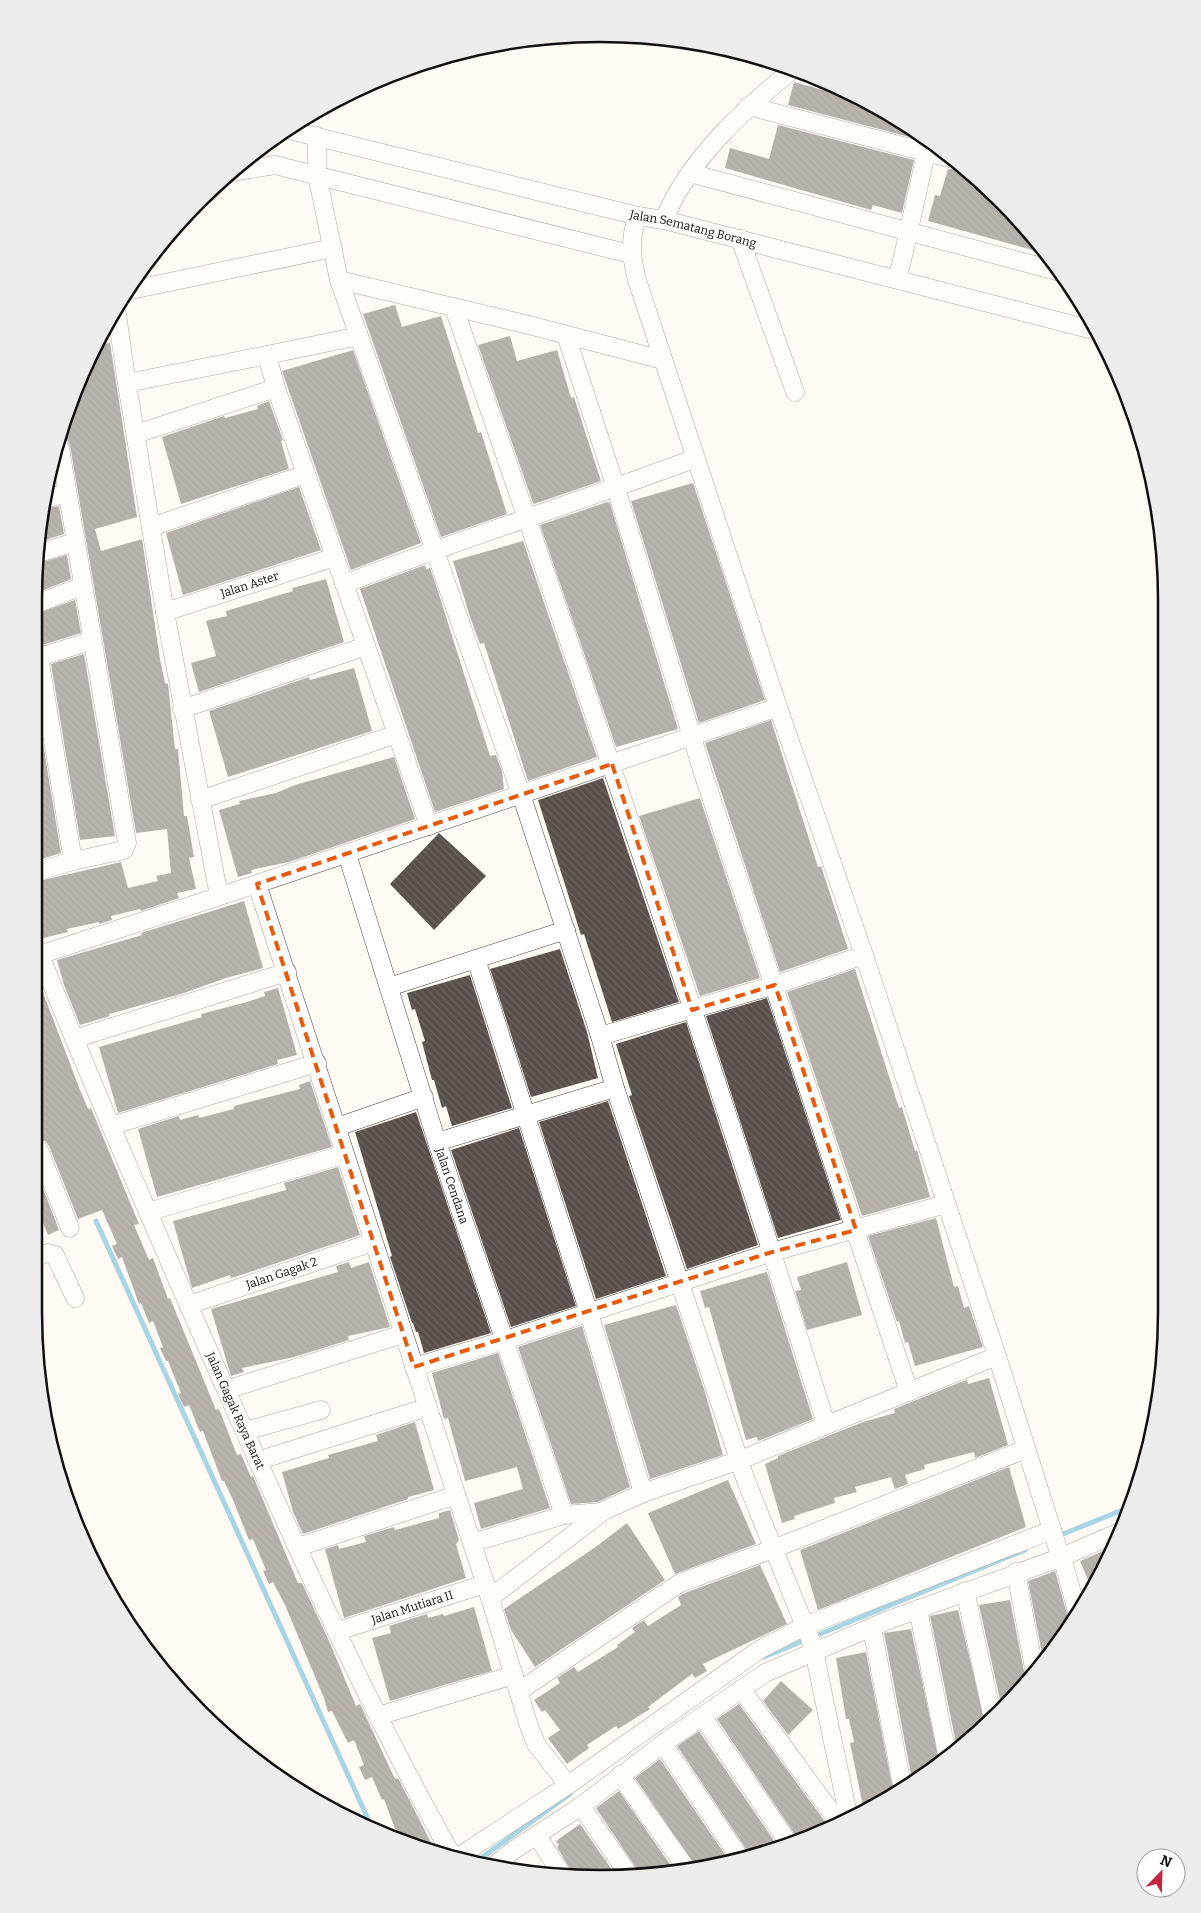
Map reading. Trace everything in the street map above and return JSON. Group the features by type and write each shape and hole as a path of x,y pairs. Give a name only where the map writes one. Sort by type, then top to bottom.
{"street":[{"path":"666,215 690,173 748,106 787,74"},
{"path":"748,106 924,146"},
{"name":"Jalan Sematang Borang","path":"298,132 638,216 666,215 740,240 898,272 1087,328"},
{"path":"318,136 317,175 339,280 521,794 600,1036 615,1088 746,1481 810,1639 848,1813"},
{"path":"898,272 908,236 927,148"},
{"path":"247,169 275,165 630,254"},
{"path":"690,173 908,236 1049,269"},
{"path":"638,216 633,230 630,254 662,360 778,707 864,955 997,1356 1076,1604"},
{"path":"740,240 795,392"},
{"path":"138,289 333,248"},
{"path":"339,280 662,360"},
{"path":"454,308 612,764 772,1252 826,1424"},
{"path":"118,320 182,709 219,896"},
{"path":"566,335 616,488 691,737 909,1392"},
{"path":"127,382 359,336"},
{"path":"267,355 276,388 429,826"},
{"path":"136,434 276,388"},
{"path":"42,870 73,860 124,850 128,843 91,641 61,458"},
{"path":"344,584 435,549 616,488 696,458"},
{"path":"152,527 306,474"},
{"path":"52,497 66,493"},
{"path":"45,551 75,542"},
{"name":"Jalan Aster","path":"165,612 335,557"},
{"path":"42,601 82,586"},
{"path":"42,656 91,641"},
{"path":"182,709 366,646"},
{"path":"42,675 73,860"},
{"path":"42,954 347,854 778,707"},
{"path":"200,800 397,734"},
{"name":"Jalan Cendana","path":"347,854 437,1142 564,1515"},
{"path":"257,884 317,1063 536,1744 568,1785"},
{"path":"389,987 566,930"},
{"path":"600,1036 775,985 864,955"},
{"path":"476,959 589,1313 643,1492"},
{"name":"Jalan Gagak Raya Barat","path":"42,962 148,1212 257,1461 378,1716 449,1849"},
{"path":"74,1039 286,972"},
{"path":"111,1126 317,1063"},
{"path":"437,1142 615,1088"},
{"path":"337,1127 424,1097"},
{"path":"148,1212 345,1154"},
{"path":"42,1158 70,1228"},
{"path":"414,1366 506,1340 772,1252 946,1204"},
{"name":"Jalan Gagak 2","path":"189,1305 373,1242"},
{"path":"42,1255 48,1253 55,1256 76,1298"},
{"path":"226,1390 403,1334"},
{"path":"472,1543 564,1515 602,1512 643,1492 740,1460 997,1356"},
{"path":"257,1461 428,1407"},
{"path":"245,1431 321,1410"},
{"path":"378,1716 517,1683 670,1589 1026,1449"},
{"path":"298,1546 456,1495"},
{"name":"Jalan Mutiara II","path":"338,1631 488,1591 602,1512"},
{"path":"500,1861 581,1806 620,1775 810,1639 1056,1542 1113,1532"},
{"path":"463,1853 568,1785 759,1650 872,1628 1016,1572 1056,1542"},
{"path":"1016,1572 1033,1664"},
{"path":"965,1591 991,1711"},
{"path":"918,1609 946,1750"},
{"path":"872,1628 901,1782"},
{"path":"740,1689 836,1818"},
{"path":"702,1716 785,1839"},
{"path":"663,1744 737,1853"},
{"path":"620,1775 683,1864"},
{"path":"581,1806 625,1869"},
{"path":"537,1836 558,1869"}],"highlighted area":[{"path":"612,764 692,1010 775,985 856,1230 772,1252 414,1367 257,884"}],"building":[{"path":"794,82 823,89 880,117 912,138 788,105"},
{"path":"778,125 914,160 902,213 873,205 871,210 725,168 730,148 769,159"},
{"path":"948,169 953,169 995,206 1035,251 928,221 935,195 940,196"},
{"path":"395,305 402,327 441,316 478,433 481,432 507,514 441,537 363,314"},
{"path":"510,336 517,361 557,350 571,398 574,397 601,481 533,503 478,345"},
{"path":"105,343 110,343 137,517 95,529 101,551 142,539 160,659 165,683 168,684 175,749 178,749 184,816 187,816 194,857 189,858 196,889 177,893 179,898 141,911 140,909 111,916 112,920 67,929 68,932 42,938 42,880 121,862 128,888 158,881 156,876 171,873 167,829 136,833 70,446 66,440 85,387"},
{"path":"353,350 421,543 351,570 282,371"},
{"path":"269,401 283,440 281,441 289,469 181,504 162,437 224,416 225,418 258,409 257,406"},
{"path":"693,483 765,700 699,723 631,501"},
{"path":"299,487 321,550 183,595 166,533"},
{"path":"607,502 610,503 678,729 616,747 540,525"},
{"path":"59,506 64,534 46,540 47,528 50,508"},
{"path":"523,541 597,757 528,781 484,643 480,644 453,561"},
{"path":"67,555 71,579 43,591 44,562"},
{"path":"425,565 426,569 430,568 436,585 490,756 496,755 502,771 504,789 435,812 360,589"},
{"path":"326,579 344,642 199,692 191,663 216,656 206,621 227,616 226,611 293,591 292,588"},
{"path":"75,600 81,633 42,645 42,612"},
{"path":"84,654 115,836 80,840 51,664"},
{"path":"354,668 372,731 228,777 209,711 309,677 310,680"},
{"path":"771,720 818,867 821,866 848,949 780,972 705,743"},
{"path":"42,737 61,853 42,859"},
{"path":"394,757 415,819 289,862 251,870 252,873 238,877 219,810 240,804 239,801 276,793 295,785"},
{"path":"603,778 679,1002 612,1022 584,934 581,935 538,800"},
{"path":"700,798 760,978 700,996 639,816"},
{"path":"439,833 486,876 434,930 390,884"},
{"path":"244,901 263,968 109,1014 110,1016 80,1025 64,985 57,960 142,935 141,933"},
{"path":"560,949 587,1032 598,1078 531,1097 490,969"},
{"path":"855,969 899,1108 902,1107 915,1151 917,1150 930,1197 862,1216 787,992"},
{"path":"470,975 512,1108 452,1126 446,1106 442,1108 434,1080 432,1080 422,1042 425,1041 415,1009 412,1010 407,993"},
{"path":"278,988 297,1055 277,1060 278,1064 118,1113 99,1047 202,1017 201,1014 265,996 264,992"},
{"path":"42,990 80,1090 88,1109 91,1108 139,1224 134,1225 149,1260 153,1258 168,1299 170,1298 216,1410 219,1409 237,1455 241,1454 251,1477 253,1476 298,1583 302,1583 330,1643 356,1706 360,1704 395,1779 398,1778 432,1844 396,1831 384,1799 382,1800 372,1777 365,1780 359,1767 364,1765 354,1740 348,1743 332,1711 328,1712 324,1698 285,1605 273,1582 269,1584 263,1571 266,1570 253,1539 249,1540 233,1500 224,1481 222,1481 203,1431 200,1432 189,1405 184,1407 178,1394 181,1393 168,1361 166,1361 160,1348 163,1347 153,1321 149,1323 141,1303 139,1304 122,1257 118,1259 112,1246 117,1244 102,1210 78,1219 49,1146 42,1140"},
{"path":"767,998 841,1220 778,1238 706,1016"},
{"path":"686,1022 758,1245 687,1269 629,1096 632,1095 616,1044"},
{"path":"310,1081 332,1147 157,1197 138,1129 179,1116 180,1120 198,1115 199,1118 234,1109 234,1106 300,1089 299,1085"},
{"path":"608,1101 666,1276 596,1299 539,1122"},
{"path":"416,1112 491,1333 424,1353 390,1257 392,1256 355,1132"},
{"path":"519,1128 576,1306 511,1327 451,1150"},
{"path":"338,1167 360,1235 244,1274 231,1278 230,1275 192,1288 173,1221 286,1190 284,1183"},
{"path":"42,1186 59,1230 48,1235 42,1220"},
{"path":"936,1218 954,1287 958,1286 964,1308 969,1306 983,1347 915,1366 908,1342 905,1343 899,1321 897,1322 868,1236"},
{"path":"349,1262 351,1268 369,1262 390,1327 348,1336 349,1340 294,1357 242,1368 244,1372 231,1376 211,1309 338,1272 336,1266"},
{"path":"847,1262 862,1315 807,1330 795,1291 801,1290 797,1277"},
{"path":"767,1272 813,1419 758,1441 757,1437 746,1440 709,1307 705,1308 700,1291"},
{"path":"676,1305 705,1392 723,1455 650,1479 604,1325"},
{"path":"582,1326 630,1487 598,1502 571,1504 518,1347"},
{"path":"498,1353 550,1508 481,1529 474,1503 523,1489 517,1467 465,1481 448,1418 444,1419 432,1373"},
{"path":"989,1378 1008,1445 975,1458 974,1452 924,1465 925,1469 905,1475 908,1484 895,1489 891,1477 855,1487 857,1492 834,1498 835,1503 794,1516 795,1519 782,1523 765,1464 778,1458 778,1456 863,1422 895,1413 894,1409 961,1382 967,1380 968,1384"},
{"path":"415,1422 434,1490 408,1497 408,1499 303,1534 293,1512 282,1472 329,1458 328,1455 378,1441 376,1435"},
{"path":"1009,1467 1026,1527 818,1610 800,1550"},
{"path":"728,1480 756,1544 675,1574 648,1513"},
{"path":"450,1510 459,1540 456,1544 466,1578 344,1618 325,1549 338,1545 339,1549 366,1542 364,1536 394,1527 395,1530 439,1518 439,1513"},
{"path":"627,1523 665,1580 535,1667 511,1630 504,1609 597,1546"},
{"path":"1105,1550 1089,1582 1080,1561"},
{"path":"760,1565 787,1624 703,1664 707,1671 695,1678 692,1674 648,1707 650,1709 618,1729 616,1726 587,1745 589,1748 567,1764 548,1738 560,1730 545,1710 542,1712 534,1700 560,1683 557,1678 574,1667 578,1672 618,1647 617,1645 635,1632 632,1628 644,1620 648,1626 681,1605 678,1597"},
{"path":"1055,1571 1068,1617 1042,1653 1028,1581"},
{"path":"1010,1600 1025,1674 1000,1701 979,1605"},
{"path":"474,1607 492,1671 390,1701 372,1638 391,1633 389,1626 427,1614 428,1618 443,1614 444,1616"},
{"path":"958,1610 984,1717 956,1742 930,1616"},
{"path":"911,1629 938,1756 911,1776 884,1633"},
{"path":"866,1652 893,1788 863,1805 850,1743 854,1742 849,1719 846,1719 836,1658"},
{"path":"781,1681 813,1710 788,1735 763,1701"},
{"path":"739,1704 826,1823 795,1835 717,1719"},
{"path":"699,1731 775,1842 747,1850 677,1746"},
{"path":"660,1759 726,1856 693,1863 635,1778"},
{"path":"619,1791 671,1866 637,1869 596,1808"},
{"path":"580,1824 612,1870 570,1869 557,1847 559,1845 556,1841"}],"waterway":[{"path":"96,1221 368,1819"},
{"path":"1058,1536 1122,1510"},
{"path":"764,1657 1025,1550"},
{"path":"482,1858 570,1794"}]}
